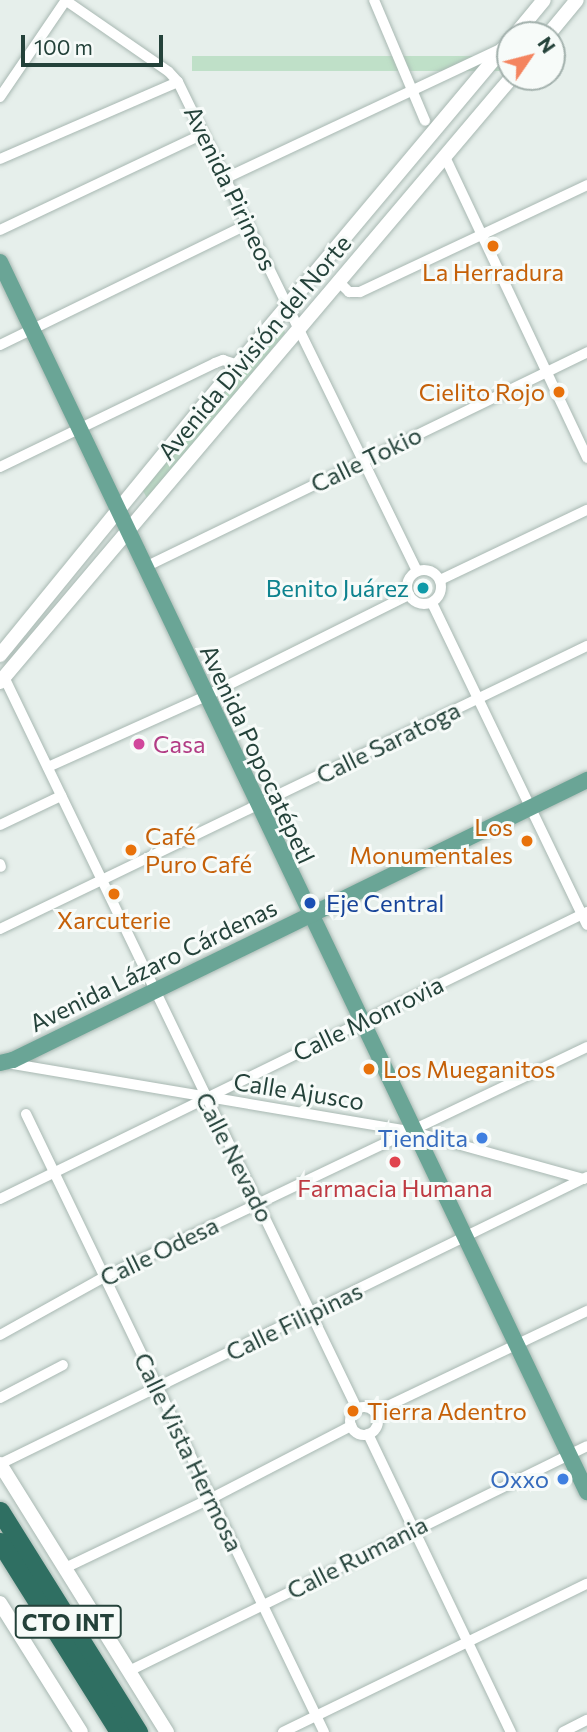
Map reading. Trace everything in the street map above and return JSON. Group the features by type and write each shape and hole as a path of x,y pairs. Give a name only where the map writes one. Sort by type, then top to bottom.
{"highway":[{"name":"CTO INT","path":"0,1511 138,1732"},
{"name":"CTO INT","path":"0,1542 119,1732"}],"main road":[{"name":"Avenida División del Norte","path":"527,21 544,0"},
{"path":"560,21 577,0"},
{"name":"Avenida División del Norte","path":"0,655 238,365 496,58"},
{"name":"Avenida División del Norte","path":"2,679 500,91"},
{"name":"Avenida Popocatépetl","path":"0,262 587,1492"},
{"path":"71,598 72,591 104,550 102,543 91,544"},
{"name":"Avenida Lázaro Cárdenas","path":"1,1060 587,780"},
{"name":"CTO INT","path":"0,1464 167,1732"},
{"name":"CTO INT","path":"0,1603 81,1732"}],"street":[{"path":"0,97 66,0"},
{"name":"Avenida Pirineos","path":"66,0 169,72 177,82 289,305 417,571"},
{"path":"374,0 425,121"},
{"path":"226,178 496,48"},
{"path":"0,159 177,82"},
{"path":"0,230 203,134"},
{"path":"445,158 587,458"},
{"path":"338,281 349,292 360,292 482,237 587,185"},
{"path":"0,345 248,224"},
{"name":"Calle Tokio","path":"145,567 587,352"},
{"path":"0,467 215,363 223,360 238,365"},
{"path":"440,580 587,510"},
{"path":"417,571 433,572 440,580 441,592 432,603 419,604 408,595 409,579 417,571"},
{"path":"48,767 206,696 408,595"},
{"path":"432,603 584,913 587,925"},
{"name":"Calle Saratoga","path":"0,929 587,646"},
{"name":"Calle Nevado","path":"2,679 48,767 205,1099 259,1202 357,1409"},
{"path":"0,825 61,796"},
{"name":"Calle Monrovia","path":"0,1199 584,913"},
{"name":"Calle Odesa","path":"0,1335 104,1277 259,1202 414,1132 587,1047"},
{"name":"Calle Ajusco","path":"1,1060 205,1099 414,1132 586,1178"},
{"name":"Calle Vista Hermosa","path":"26,1114 324,1732"},
{"name":"Calle Filipinas","path":"0,1464 586,1178"},
{"path":"374,1412 587,1311"},
{"path":"0,1398 63,1365"},
{"path":"366,1407 374,1412 377,1425 368,1434 358,1433 351,1426 350,1418 357,1409 366,1407"},
{"path":"65,1568 212,1498 351,1426"},
{"path":"368,1434 511,1732"},
{"name":"Calle Rumania","path":"129,1671 413,1529 587,1446"},
{"path":"284,1732 587,1584"},
{"path":"563,1732 587,1720"}],"green space":[{"path":"192,56 496,56 496,71 192,71"},
{"path":"282,322 285,333 148,500 142,489"}],"place":[{"name":"La Herradura","path":"493,246"},
{"name":"Cielito Rojo","path":"559,392"},
{"name":"Benito Juárez","path":"423,588"},
{"name":"Casa","path":"139,744"},
{"name":"Los Monumentales","path":"527,841"},
{"name":"Café Puro Café","path":"131,850"},
{"name":"Xarcuterie","path":"114,894"},
{"name":"Eje Central","path":"310,903"},
{"name":"Los Mueganitos","path":"369,1069"},
{"name":"Tiendita","path":"482,1138"},
{"name":"Farmacia Humana","path":"395,1162"},
{"name":"Tierra Adentro","path":"353,1411"},
{"name":"Oxxo","path":"563,1479"}]}
